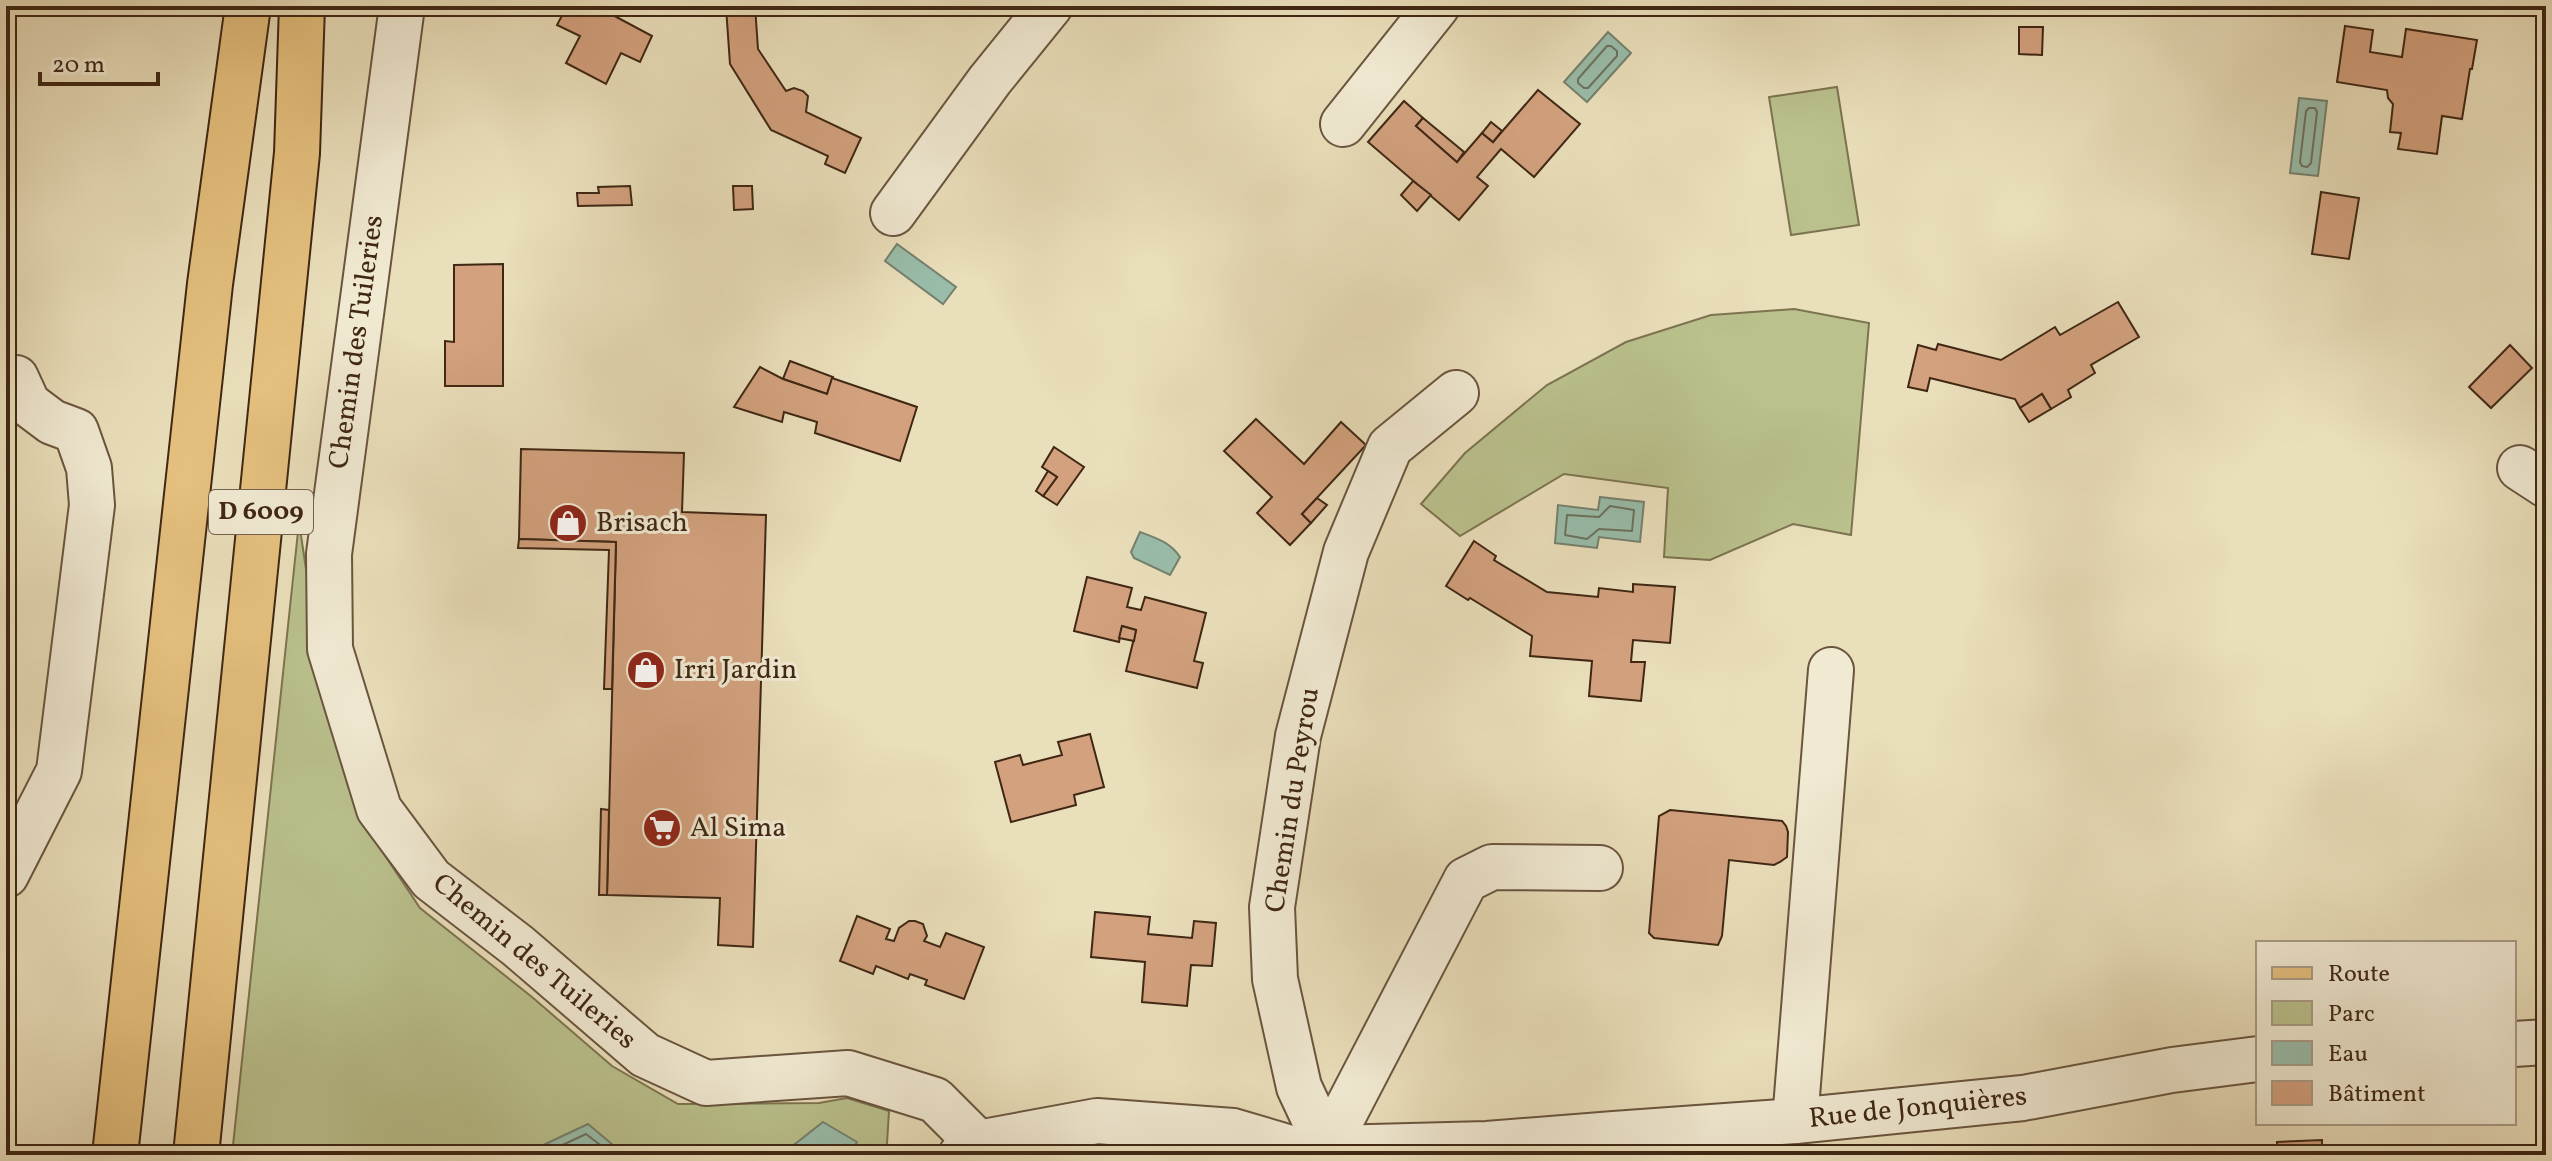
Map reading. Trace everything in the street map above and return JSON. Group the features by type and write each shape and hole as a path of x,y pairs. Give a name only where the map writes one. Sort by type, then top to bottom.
{"main road":[{"path":"210,284 219,108 218,6"},
{"name":"D 6009","path":"115,1155 210,284 248,6"},
{"name":"D 6009","path":"196,1155 297,153 302,6"},
{"path":"297,153 322,6"}],"street":[{"name":"Chemin des Tuileries","path":"402,6 329,554 330,649 379,809 431,879 518,946 645,1055 706,1083 848,1073 935,1100 970,1149"},
{"path":"893,213 990,80 1050,6"},
{"path":"1343,124 1437,6"},
{"path":"6,875 59,771 92,505 89,468 76,431 52,422 28,404 16,378"},
{"name":"Chemin du Peyrou","path":"1306,1150 1299,1087 1275,979 1272,907 1298,736 1346,552 1390,447 1456,393"},
{"path":"1795,1121 1831,670"},
{"path":"1306,1150 1466,880 1492,867 1600,868"},
{"path":"2516,1044 2546,1042"},
{"name":"Rue de Jonquières","path":"970,1149 1097,1121 1233,1131 1306,1150 1486,1149 2023,1098 2172,1070 2256,1059"}],"green space":[{"path":"1837,87 1859,225 1791,235 1769,97"},
{"path":"1794,309 1869,323 1851,535 1793,524 1710,560 1664,557 1668,488 1564,474 1460,536 1421,504 1465,453 1547,385 1626,342 1711,315"},
{"path":"299,522 316,636 358,815 420,908 532,997 612,1066 678,1104 819,1103 847,1098 889,1111 887,1144 878,1155 232,1155"}],"water":[{"path":"1608,32 1631,53 1587,102 1564,82"},
{"path":"2299,98 2327,101 2318,176 2290,173"},
{"path":"897,244 956,287 943,304 885,261"},
{"path":"1600,497 1644,502 1640,542 1599,537 1597,548 1555,543 1558,505 1598,510"},
{"path":"1140,532 1167,544 1180,557 1170,575 1134,558 1131,552"},
{"path":"823,1122 857,1142 849,1155 781,1155"},
{"path":"588,1124 625,1155 522,1155"}],"building":[{"path":"567,6 596,6 652,36 640,62 621,53 606,84 566,63 580,36 557,25"},
{"path":"755,6 758,49 786,91 794,88 803,91 808,96 806,112 861,138 845,173 825,164 828,156 771,130 730,64 726,7"},
{"path":"2345,26 2373,30 2370,52 2402,57 2406,29 2477,40 2462,119 2442,116 2437,154 2398,149 2401,133 2390,132 2393,104 2387,90 2337,82"},
{"path":"2019,27 2043,27 2042,55 2019,54"},
{"path":"1538,90 1580,124 1534,177 1501,149 1477,177 1488,186 1459,220 1368,142 1404,101 1423,118 1416,126 1457,162 1482,133 1493,142"},
{"path":"1423,118 1464,152 1457,162 1416,126"},
{"path":"1491,122 1502,131 1493,142 1482,133"},
{"path":"1413,181 1431,195 1417,211 1401,195"},
{"path":"630,186 632,205 578,206 577,193 599,193 598,187"},
{"path":"733,186 752,186 753,209 734,210"},
{"path":"2321,192 2359,198 2349,259 2312,254"},
{"path":"503,264 503,386 445,386 445,341 454,342 454,265"},
{"path":"2118,302 2139,337 2091,365 2095,373 2068,390 2071,397 2051,409 2042,394 2020,408 2015,399 1930,378 1927,391 1908,387 1918,345 1936,350 1938,344 2001,360 2055,327 2060,335"},
{"path":"2510,345 2532,368 2491,408 2469,387"},
{"path":"790,361 833,377 827,394 783,379"},
{"path":"760,367 783,379 827,394 832,378 917,407 900,461 815,433 817,422 784,412 782,422 734,407"},
{"path":"2042,394 2051,409 2029,422 2020,408"},
{"path":"1256,419 1304,464 1341,422 1366,445 1302,514 1311,523 1290,545 1257,513 1272,497 1224,451"},
{"path":"1054,447 1084,467 1057,505 1043,496 1057,477 1042,467"},
{"path":"521,449 684,453 682,512 766,515 753,947 718,945 720,898 607,895 616,542 519,539"},
{"path":"1048,471 1057,477 1043,496 1036,491"},
{"path":"1317,498 1327,505 1311,523 1302,514"},
{"path":"519,539 616,542 612,689 604,689 609,550 518,548"},
{"path":"1474,541 1496,556 1494,560 1547,592 1598,597 1599,588 1633,592 1633,584 1675,587 1670,643 1633,640 1631,662 1645,662 1641,701 1589,696 1592,661 1530,656 1532,636 1446,586"},
{"path":"1087,577 1132,588 1127,607 1141,610 1145,597 1206,613 1194,661 1203,663 1197,688 1126,671 1136,630 1122,626 1119,642 1074,631"},
{"path":"1122,626 1136,630 1134,641 1119,638"},
{"path":"1090,734 1104,787 1074,795 1076,805 1011,822 995,762 1020,755 1023,765 1062,755 1058,742"},
{"path":"601,809 609,810 607,895 599,895"},
{"path":"1670,810 1782,821 1786,826 1787,857 1780,862 1774,865 1729,860 1722,936 1718,945 1654,938 1649,933 1659,816"},
{"path":"1095,912 1150,917 1148,934 1192,938 1194,921 1216,923 1212,966 1191,965 1187,1006 1142,1002 1145,962 1091,957"},
{"path":"857,916 890,929 886,939 894,941 899,928 909,921 915,921 923,924 927,936 924,941 940,947 946,933 984,947 964,999 925,985 927,980 910,974 908,979 876,966 873,974 840,961"},
{"path":"2322,1140 2322,1155 2278,1155 2277,1142"}],"place":[{"name":"Brisach","path":"568,523"},
{"name":"Irri Jardin","path":"646,670"},
{"name":"Al Sima","path":"662,828"}]}
